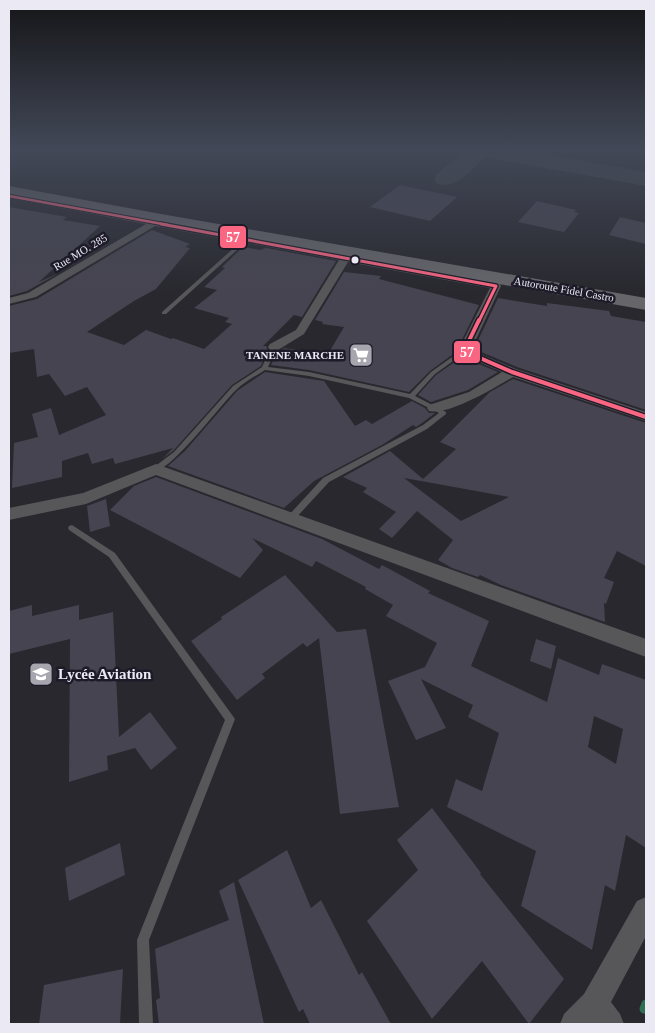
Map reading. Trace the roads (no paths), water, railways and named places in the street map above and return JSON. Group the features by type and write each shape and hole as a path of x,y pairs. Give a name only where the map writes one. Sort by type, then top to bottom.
{"highway":[{"name":"Autoroute Fidel Castro","path":"12,197 646,304"},
{"name":"Autoroute Fidel Castro","path":"84,197 646,295"}],"street":[{"path":"157,221 246,240 348,255 496,286 464,351 512,372 646,416"},
{"name":"Rue MO. 285","path":"9,301 32,295 157,221"},
{"path":"274,347 300,332 348,255"},
{"path":"434,408 474,395 512,372"},
{"path":"9,514 86,498 156,469 646,648"},
{"path":"574,1024 602,1014 646,910"}],"lane":[{"path":"164,313 246,240"},
{"path":"156,469 176,454 235,387 264,368 274,347"},
{"path":"411,396 433,373 464,351"},
{"path":"264,368 309,374 411,396 444,413 425,427 326,480 291,518"},
{"path":"72,528 112,555 230,719 143,940 146,1024"}],"waterway":[{"path":"644,1009 646,1004"}],"place":[{"name":"TANENE MARCHE","path":"361,355"},
{"name":"Lycée Aviation","path":"41,674"}]}
